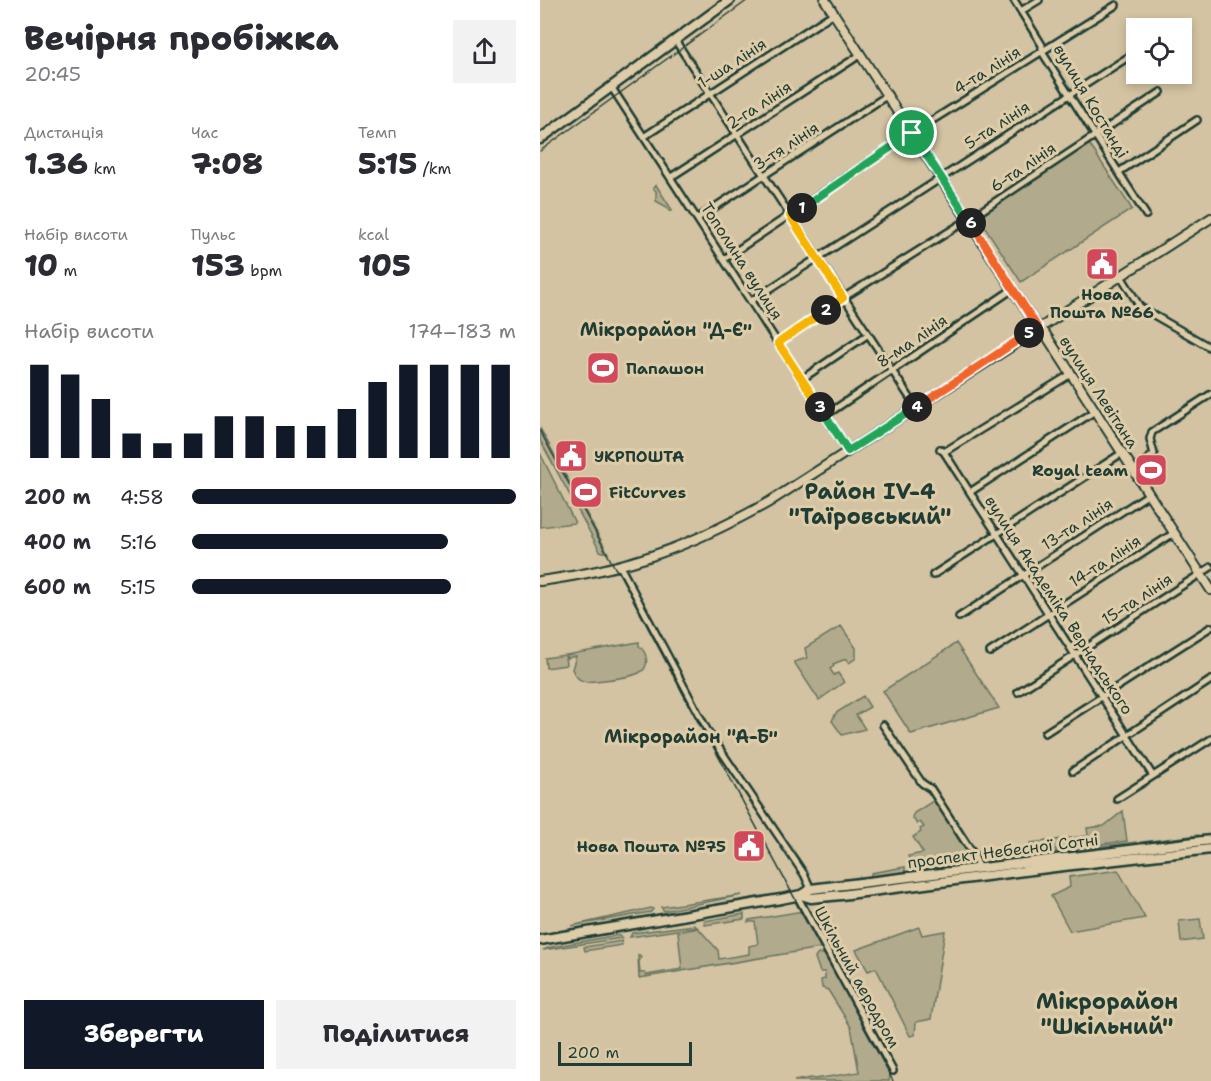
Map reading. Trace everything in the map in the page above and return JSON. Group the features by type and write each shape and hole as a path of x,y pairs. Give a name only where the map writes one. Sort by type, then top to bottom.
{"main road":[{"path":"540,139 730,0"},
{"name":"вулиця Левітана","path":"825,0 1211,590"},
{"path":"540,581 620,567 661,554 736,521 1211,218"},
{"name":"проспект Небесної Сотні","path":"799,895 811,898 841,895 1211,840"},
{"name":"проспект Небесної Сотні","path":"540,940 799,895 811,889 978,868 1211,849"}],"street":[{"name":"вулиця Костанді","path":"1014,0 1042,45 1042,52 1146,214"},
{"path":"1021,11 1039,0"},
{"name":"4-та лінія","path":"724,259 912,133 1116,5"},
{"name":"1-ша лінія","path":"645,136 834,13"},
{"path":"675,40 916,408"},
{"name":"2-га лінія","path":"671,177 861,55"},
{"name":"5-та лінія","path":"751,301 1126,58"},
{"name":"Тополина вулиця","path":"612,88 848,451"},
{"name":"6-та лінія","path":"778,343 843,298 969,219 1161,92"},
{"name":"3-тя лінія","path":"698,218 888,95"},
{"path":"1119,172 1197,120"},
{"path":"1121,276 1140,307 1211,348"},
{"name":"8-ма лінія","path":"826,415 1013,289"},
{"path":"802,379 867,335"},
{"name":"вулиця Академіка Вернадського","path":"1071,374 942,451 1153,776"},
{"path":"1134,471 1154,454 1150,439 1152,432 1211,394"},
{"path":"970,492 1095,411"},
{"path":"933,575 1122,453"},
{"name":"13-та лінія","path":"960,617 1149,494"},
{"name":"14-та лінія","path":"990,652 1174,532"},
{"path":"620,567 707,730 804,874 811,889"},
{"name":"15-та лінія","path":"1018,692 1211,567"},
{"path":"1045,733 1211,627"},
{"path":"1073,771 1211,680"},
{"path":"883,725 922,783 931,789 975,857 978,868"},
{"path":"1117,799 1211,739"},
{"name":"Шкільний аеродром","path":"799,895 893,1071"}],"shaded area":[{"path":"1088,142 1132,209 1021,282 977,215"},
{"path":"656,185 672,211 656,201 656,191 653,188"},
{"path":"540,428 608,553 600,551 540,440"},
{"path":"540,453 575,523 540,527"},
{"path":"841,626 856,648 856,658 849,663 846,659 833,664 834,666 830,669 834,675 838,673 844,682 819,700 794,662 807,658 805,648"},
{"path":"639,642 646,656 645,667 639,673 621,678 582,681 572,669 576,656 567,658 566,655"},
{"path":"956,643 999,708 911,734 883,691"},
{"path":"565,655 566,665 546,668 545,658"},
{"path":"863,696 870,707 856,715 865,729 842,735 832,721 836,713"},
{"path":"936,799 970,853 910,863 908,856 923,853 913,837 924,827 920,822 917,824 912,817 914,813"},
{"path":"1123,811 1127,841 1031,852 1030,843 1088,836 1087,828 1104,826"},
{"path":"1198,835 1198,838 1143,844 1141,842"},
{"path":"1136,842 1136,845 1032,857 1031,854"},
{"path":"972,855 974,859 969,864 913,871 911,866"},
{"path":"905,867 905,873 871,877 871,873"},
{"path":"1118,870 1145,918 1070,931 1051,896 1070,887 1069,877"},
{"path":"742,895 664,911 661,907"},
{"path":"653,909 651,912 571,926"},
{"path":"803,911 822,945 820,948 639,978 638,955 641,957 640,973 646,975 682,969 678,932 698,928 718,950 719,959 749,954 749,946 758,944 755,922 748,922 749,920"},
{"path":"744,914 744,919 705,925 704,921"},
{"path":"1200,919 1203,939 1181,942 1179,921"},
{"path":"694,925 697,927 630,937 632,933"},
{"path":"919,927 922,935 945,931 931,1019 916,1022 915,1035 910,1036 876,968 868,971 856,950"},
{"path":"618,935 622,938 543,950 551,947"},
{"path":"621,941 622,945 585,951 584,947"},
{"path":"818,954 827,954 891,1071 889,1081 794,1081 859,1072 851,1027 828,990 822,988 821,980 825,979 825,972 820,972 815,958"}],"tram line":[{"path":"540,151 748,0"},
{"path":"540,431 622,577 893,1081"}],"place":[{"name":"Нова Пошта №66","path":"1102,264"},
{"name":"Папашон","path":"603,368"},
{"name":"УКРПОШТА","path":"571,456"},
{"name":"Royal team","path":"1151,470"},
{"name":"FitCurves","path":"586,492"},
{"name":"Нова Пошта №75","path":"749,846"}],"district":[{"name":"Мікрорайон \"Д-Є\"","path":"666,330"},
{"name":"Район IV-4 \"Таїровський\"","path":"870,504"},
{"name":"Мікрорайон \"А-Б\"","path":"691,737"},
{"name":"Мікрорайон \"Шкільний\"","path":"1107,1014"}],"route":[{"path":"912,133 1038,328 848,451 778,343 843,298 790,216 912,133"}]}
